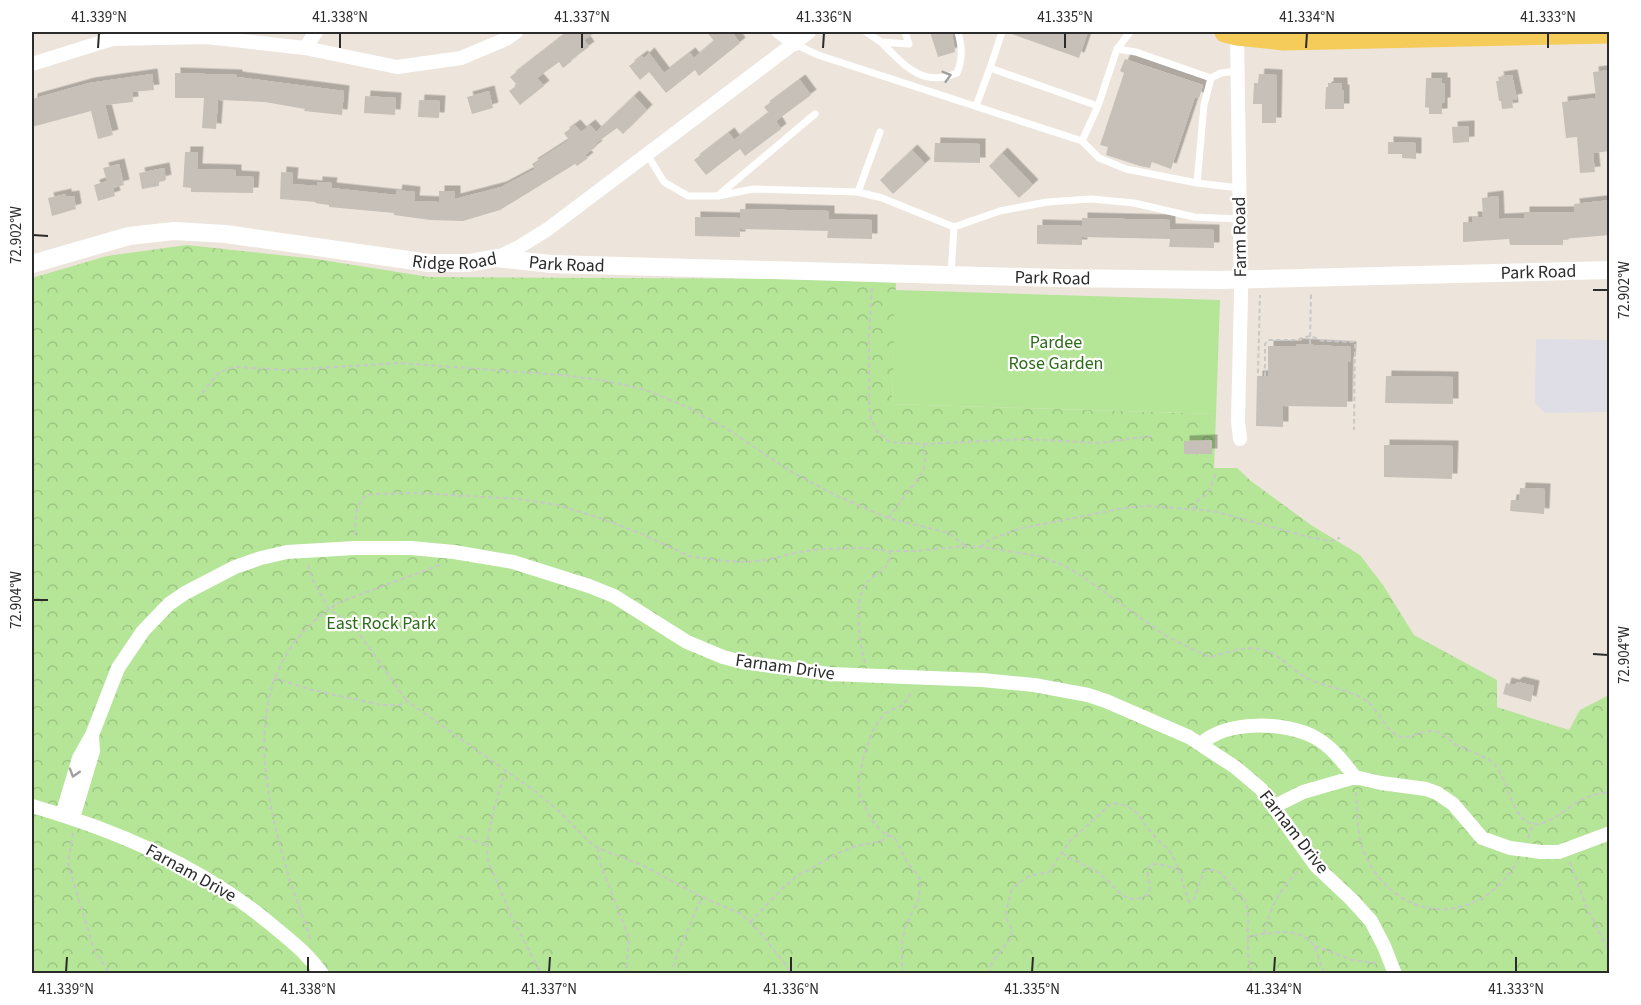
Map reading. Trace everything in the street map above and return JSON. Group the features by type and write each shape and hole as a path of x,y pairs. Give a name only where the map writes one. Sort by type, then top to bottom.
{"main road":[{"path":"1231,33 1284,40 1610,33"},
{"name":"Ridge Road","path":"32,264 129,236 174,231 226,234 429,263 469,263 496,258"},
{"name":"Park Road","path":"496,258 551,264 1240,280 1610,270"}],"street":[{"path":"305,48 316,32"},
{"path":"32,64 115,35 206,37 305,48 397,67 461,58 507,39 516,32"},
{"path":"779,32 795,44"},
{"name":"Ridge Road","path":"496,258 548,229 809,32"},
{"name":"Farm Road","path":"1231,33 1237,71 1240,439"},
{"name":"Farnam Drive","path":"67,816 79,758 92,735 118,668 143,631 169,604 185,593 235,567 273,555 302,550 355,548 434,550 474,554 555,574 614,596 673,635 723,657 781,669 869,677 1005,681 1088,695 1120,707 1201,744 1247,776 1261,789 1310,859 1371,921 1393,968"},
{"path":"1201,744 1210,736 1232,728 1271,727 1298,731 1327,745 1355,777"},
{"path":"1275,806 1303,792 1355,777 1426,789 1437,793 1453,804 1468,824 1487,841 1526,851 1563,851 1610,832"},
{"name":"Farnam Drive","path":"32,806 67,816 151,850 207,878 240,899 306,954 322,974"}],"lane":[{"path":"866,32 881,42 898,60 915,72 931,78 944,78 957,73 961,64 962,48 958,32"},
{"path":"881,42 909,44 904,32"},
{"path":"976,106 1002,32"},
{"path":"1082,141 1098,106 1117,49 1130,32"},
{"path":"795,44 818,55 1082,141 1099,158 1126,170 1239,188"},
{"path":"1117,49 1136,52 1211,78 1221,73 1237,71"},
{"path":"990,68 1098,106"},
{"path":"917,87 922,75"},
{"path":"1197,183 1204,105 1211,78"},
{"path":"718,196 814,114"},
{"path":"858,192 880,132"},
{"path":"647,154 664,182 688,196 718,196 753,189 858,192 882,198 954,227 1000,211 1047,202 1091,199 1134,203 1194,217 1239,219"},
{"path":"951,274 954,227"}],"path":[{"path":"873,273 868,375 871,419 878,433 890,442 924,444 1025,440 1098,442 1151,436"},
{"path":"1310,344 1311,289"},
{"path":"1258,373 1260,291"},
{"path":"1265,376 1265,344 1268,340 1296,340 1310,336 1323,341 1355,342 1354,430"},
{"path":"1259,353 1265,354"},
{"path":"201,393 219,372 235,367 286,370 399,363 601,380 643,389 686,406 726,428 789,471 835,495 888,518 948,533 965,546"},
{"path":"1348,374 1355,374"},
{"path":"1347,385 1355,385"},
{"path":"1347,401 1355,401"},
{"path":"888,518 923,472 924,444"},
{"path":"1194,509 1196,502 1209,491 1216,472"},
{"path":"355,548 356,513 365,496 418,494 519,499 557,505 600,518 661,542 689,556 700,558 747,562 823,549 863,548 917,551 965,546 1039,556 1086,579 1166,636 1210,657 1248,647 1262,649 1270,652 1307,678 1359,696 1376,709 1392,732 1398,736 1413,736 1431,730 1437,731 1459,746 1489,760 1500,769 1514,806 1524,818 1533,823 1546,822 1581,800 1610,792"},
{"path":"981,547 987,541 1018,529 1124,508 1148,506 1194,509 1232,515 1309,537 1330,541 1340,538"},
{"path":"302,550 312,579 329,609 353,625 407,701 458,739 506,770 559,811 598,848 642,865 702,897 741,914 793,974"},
{"path":"869,677 860,632 860,598 864,587 887,567 891,558 890,551"},
{"path":"306,954 310,940 291,884 265,770 266,713 274,678 283,659 298,637 315,619 329,609 340,602 445,564"},
{"path":"274,678 312,690 382,705 400,705 407,701"},
{"path":"902,974 904,935 918,900 921,883 895,838 888,836 876,826 857,791 860,770 874,728 885,713 903,705 913,690 917,678"},
{"path":"506,770 487,845 488,861 511,915 541,974"},
{"path":"1355,777 1358,836 1367,860 1398,897 1416,906 1449,910 1471,904 1488,895 1508,877 1521,853"},
{"path":"990,974 992,962 1011,938 1012,929 1005,916 1012,888 1029,876 1049,872 1074,836 1109,805 1121,804 1131,807 1138,813 1151,833 1171,854 1189,902 1194,899 1204,870 1214,870 1224,874 1233,888 1244,898 1247,905 1248,957 1252,974"},
{"path":"67,816 73,838 68,861 69,868 94,949 110,974"},
{"path":"1526,842 1533,823"},
{"path":"459,836 487,845"},
{"path":"750,922 797,876 838,853 856,846 882,841 888,836"},
{"path":"598,848 601,865 629,938 626,974"},
{"path":"1563,851 1587,909 1610,952"},
{"path":"1062,853 1102,875 1116,891 1125,897 1135,898 1149,894 1147,872 1151,864 1165,865 1179,871"},
{"path":"1264,934 1268,916 1279,893 1310,859"},
{"path":"671,974 678,951 702,897"},
{"path":"1248,937 1264,934 1297,934 1314,946 1319,963 1326,974"},
{"path":"1314,946 1352,960 1393,968"}],"shaded area":[{"path":"1536,339 1609,340 1609,412 1545,413 1535,403"}],"green space":[{"name":"East Rock Park","path":"187,245 316,259 429,277 808,279 896,283 892,404 1216,414 1214,468 1237,468 1311,525 1360,555 1383,585 1414,635 1497,680 1497,707 1569,730 1580,710 1609,695 1609,973 32,973 32,278 107,256"},
{"name":"Pardee Rose Garden","path":"895,290 1220,300 1216,414 892,404"}],"building":[{"path":"568,32 596,32 584,40 589,47 572,61 563,68 559,62 537,78 544,86 520,105 509,91 517,85 510,77"},
{"path":"707,32 732,32 740,43 699,76 695,70 666,93 649,72 640,80 629,66 649,53 664,73 690,53 694,58 714,41"},
{"path":"930,32 952,32 955,52 938,57"},
{"path":"1009,32 1088,32 1079,58"},
{"path":"1125,59 1203,85 1199,98 1195,97 1171,169 1152,162 1150,168 1140,166 1106,155 1108,147 1100,145 1124,73 1120,71"},
{"path":"1610,70 1610,151 1593,153 1595,172 1580,173 1577,137 1566,138 1562,102 1596,98 1593,72"},
{"path":"175,73 237,75 237,77 344,91 342,115 304,111 305,109 265,102 218,100 216,129 202,128 204,98 175,98"},
{"path":"152,74 154,90 132,92 133,102 105,105 113,135 98,139 91,111 32,127 32,99 89,83"},
{"path":"1259,74 1277,75 1276,123 1262,123 1262,104 1253,104 1254,83 1258,83"},
{"path":"1512,75 1517,99 1512,100 1513,108 1502,109 1496,81 1499,81 1498,77"},
{"path":"1426,78 1442,78 1442,83 1445,83 1445,103 1442,103 1442,114 1429,114 1429,108 1425,107"},
{"path":"800,80 811,95 776,121 781,129 745,156 740,149 706,175 694,160 729,133 734,140 769,113 764,107"},
{"path":"1328,83 1342,83 1344,109 1325,109"},
{"path":"489,91 493,108 472,114 467,97"},
{"path":"365,96 396,98 395,115 364,113"},
{"path":"634,96 647,110 623,134 617,128 595,144 597,146 585,155 588,158 577,166 575,164 500,210 463,221 430,220 394,215 394,213 329,207 329,205 316,202 280,199 281,172 293,173 292,184 317,186 317,182 332,183 331,188 396,195 397,190 415,192 414,201 439,202 439,191 455,191 455,199 501,187 535,169 532,164 569,140 564,133 575,125 581,132 590,125 596,132"},
{"path":"419,100 440,101 439,118 418,117"},
{"path":"1469,126 1469,142 1453,143 1452,127"},
{"path":"1388,142 1416,143 1416,159 1402,158 1402,154 1388,154"},
{"path":"935,143 980,144 980,163 934,162"},
{"path":"912,150 925,164 893,194 880,180"},
{"path":"185,152 198,152 197,169 236,170 236,176 254,177 253,193 191,192 191,188 183,187"},
{"path":"1002,153 1033,185 1019,198 989,166"},
{"path":"119,164 124,185 113,188 115,196 98,201 94,185 107,181 103,168"},
{"path":"164,168 166,180 159,182 159,186 142,189 139,173"},
{"path":"66,194 66,197 74,196 76,209 52,216 48,198"},
{"path":"1498,196 1499,219 1524,218 1524,212 1575,212 1574,204 1610,200 1610,235 1563,239 1563,245 1510,245 1509,239 1463,242 1463,222 1473,222 1472,217 1483,217 1482,198"},
{"path":"740,209 829,211 829,219 872,220 872,239 827,238 828,231 740,229 740,237 695,236 695,217 740,218"},
{"path":"1082,218 1170,220 1170,229 1214,230 1214,248 1169,247 1170,239 1082,237 1082,245 1037,244 1037,225 1082,226"},
{"path":"1296,344 1351,347 1350,362 1348,362 1347,407 1283,406 1283,427 1256,426 1257,376 1268,376 1268,346 1296,346"},
{"path":"1386,376 1453,377 1453,404 1385,403"},
{"path":"1212,440 1212,454 1184,454 1184,441"},
{"path":"1384,445 1453,446 1452,479 1384,477"},
{"path":"1520,488 1545,489 1544,514 1510,511 1511,500 1519,500"},
{"path":"1518,682 1534,686 1531,702 1503,694 1506,683 1514,685"}]}
